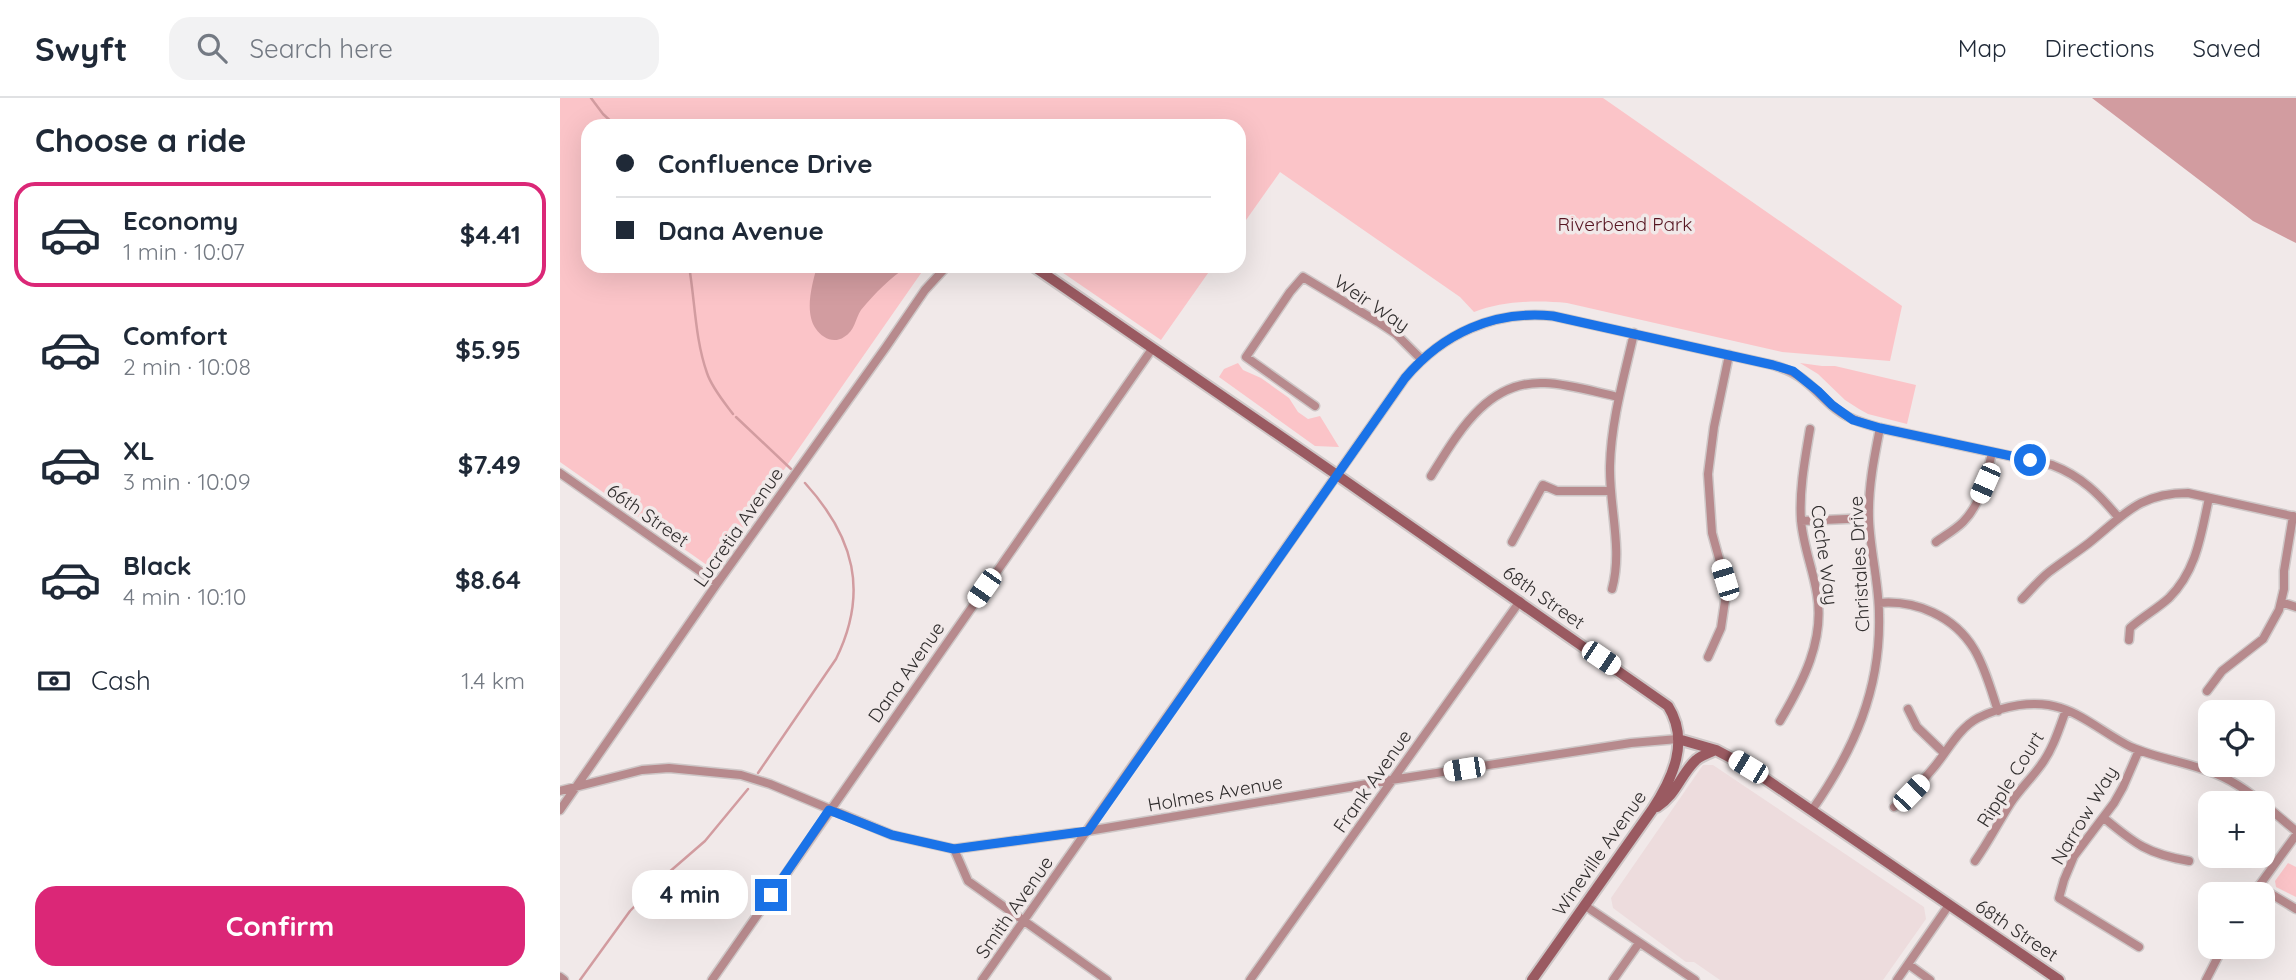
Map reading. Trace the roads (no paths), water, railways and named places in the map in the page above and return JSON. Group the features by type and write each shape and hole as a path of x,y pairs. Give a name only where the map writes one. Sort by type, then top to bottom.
{"street":[{"name":"Lucretia Avenue","path":"560,810 717,583 925,290 941,273"},
{"name":"68th Street","path":"1043,273 1662,700 1674,715 1678,739 1716,750 1748,767 2059,980"},
{"name":"Weir Way","path":"1315,406 1245,357 1303,277 1378,321 1396,334 1421,359"},
{"name":"Smith Avenue","path":"982,980 1405,378 1421,359 1451,337 1474,326 1519,315 1553,316 1793,371 1853,420 2052,465 2068,471 2098,493 2118,517"},
{"path":"1612,589 1617,559 1610,491 1612,436 1634,333"},
{"name":"Dana Avenue","path":"712,980 1152,349"},
{"path":"1708,657 1721,628 1725,601 1725,580 1712,533 1708,474 1714,427 1729,355"},
{"path":"1431,476 1469,418 1485,403 1507,389 1519,385 1548,383 1619,397"},
{"name":"Christales Drive","path":"1812,810 1842,764 1862,722 1875,673 1879,603 1869,518 1872,472 1880,428"},
{"name":"Cache Way","path":"1780,720 1812,658 1818,627 1817,593 1801,521 1802,481 1810,429"},
{"path":"1936,542 1963,522 1972,509 1985,483 1992,452"},
{"name":"66th Street","path":"560,474 717,583"},
{"path":"1512,542 1543,485 1557,491 1610,491"},
{"path":"2022,599 2047,574 2088,544 2129,508 2143,501 2174,493 2188,493 2295,517 2281,603 2263,639 2222,671 2207,691"},
{"path":"2129,640 2130,628 2168,599 2187,578 2195,558 2210,498"},
{"path":"1801,521 1869,518"},
{"name":"Frank Avenue","path":"1250,980 1520,601"},
{"path":"1879,603 1916,606 1933,612 1957,629 1978,656 1997,711"},
{"path":"2281,603 2296,607"},
{"path":"1894,807 1923,780 1944,752 1976,719 2013,706 2033,704 2060,708 2139,750 2224,777 2257,798 2296,833 2261,882"},
{"path":"1908,709 1917,727 1944,752"},
{"name":"Ripple Court","path":"1975,861 2008,807 2026,781 2040,767 2066,710"},
{"name":"Holmes Avenue","path":"560,791 642,769 668,768 740,775 770,784 892,835 954,849 1088,831 1631,743 1678,739"},
{"name":"Wineville Avenue","path":"1532,980 1652,810 1672,776 1678,739"},
{"path":"1652,810 1669,799 1694,762 1716,750"},
{"name":"Narrow Way","path":"2139,750 2123,787 2104,818 2074,856 2059,898 2139,947"},
{"path":"2104,818 2134,844 2167,858 2189,861"},
{"path":"954,849 968,881 1107,980"},
{"path":"2275,896 2296,909"},
{"path":"1584,905 1695,980"},
{"path":"1897,980 1949,905"},
{"path":"1613,980 1639,943"},
{"path":"2206,980 2217,959"},
{"path":"1908,964 1930,980"}],"waterway":[{"path":"591,98 608,119"},
{"path":"690,273 703,360 718,395 733,414"},
{"path":"736,417 791,469"},
{"path":"758,773 836,659 852,611 854,588 845,545 822,503 805,483"},
{"path":"580,980 630,911 660,880 705,841 748,789"}],"park label":[{"name":"Riverbend Park","path":"1625,224"}]}
